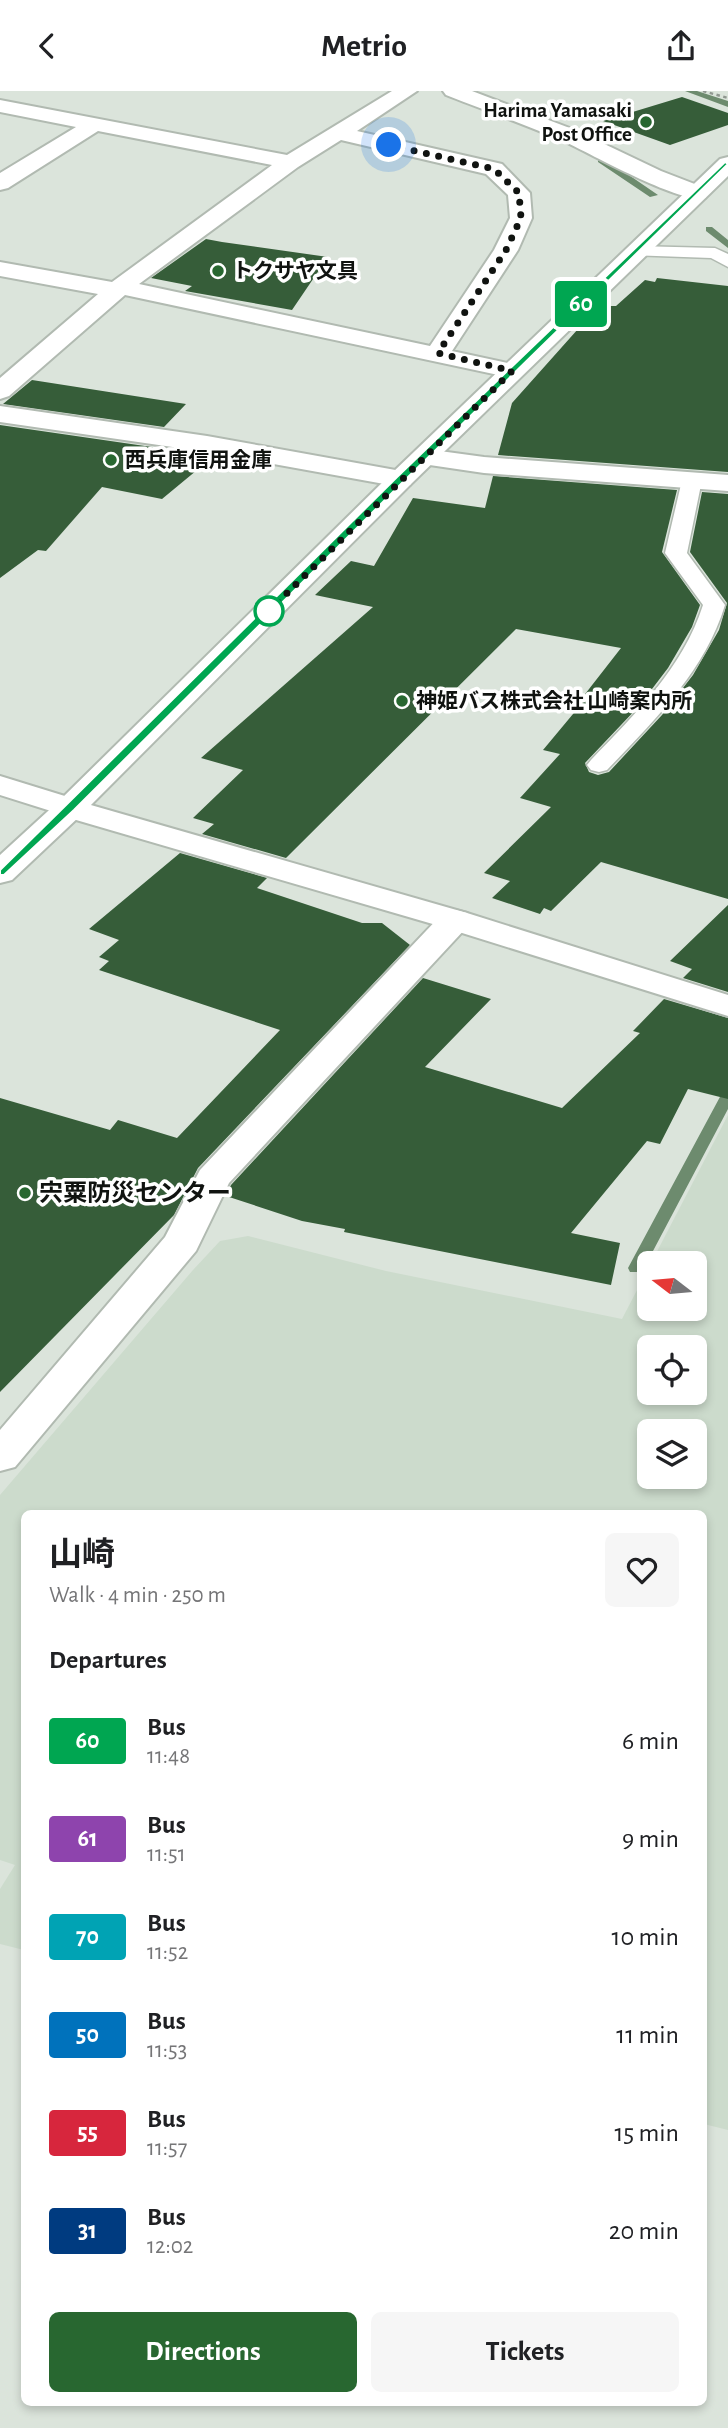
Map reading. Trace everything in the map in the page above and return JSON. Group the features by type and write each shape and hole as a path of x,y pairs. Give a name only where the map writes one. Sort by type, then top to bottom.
{"street":[{"path":"5,379 118,289 290,162 407,91"},
{"path":"453,91 567,135 653,176 698,193"},
{"path":"0,106 290,162"},
{"path":"0,183 97,123"},
{"path":"338,133 494,169 519,193 521,218 506,250 438,353"},
{"path":"0,160 29,165"},
{"path":"0,873 70,808 635,251 728,164"},
{"path":"0,269 118,289 438,353 512,371"},
{"path":"0,414 206,444 401,479"},
{"path":"425,457 484,465 728,483"},
{"path":"0,785 70,808 455,920 728,1006"},
{"path":"0,1457 182,1243 213,1178 455,920"}],"lane":[{"path":"635,251 715,253 728,262"},
{"path":"599,765 648,712 692,655 712,618 714,605 676,553 692,480"}],"path":[{"path":"703,91 728,98"}],"shaded area":[{"path":"728,1115 728,2130 707,2125 707,1510 21,1510 21,1949 0,1944 0,1889 15,1865 0,1860 0,1495 220,1241 248,1236 386,1271 622,1319 637,1290 637,1321 707,1321 707,1251 657,1251"}],"building":[{"path":"682,97 728,113 728,125 670,145 603,121"},
{"path":"206,239 328,257 292,310 185,291 192,286 151,278"},
{"path":"657,278 728,286 728,472 498,455 512,403 578,329 586,330 609,306 616,306 645,280 655,282"},
{"path":"32,380 186,404 164,427 3,404"},
{"path":"0,425 214,456 162,499 102,487 46,551 38,550 0,578"},
{"path":"493,476 677,490 662,552 700,605 692,627 668,668 639,706 585,763 589,772 598,775 609,772 662,715 693,675 719,630 727,603 690,552 702,492 728,494 728,899 601,862 551,911 544,908 540,914 492,898 510,881 484,873 551,807 520,798 560,754 543,750 578,708 575,707 621,648 516,629 286,858 202,834 214,824 193,818 243,770 201,758 373,607 315,595 351,561 374,566 413,498 485,508"},
{"path":"180,853 267,878 257,888 362,923 382,923 410,945 198,1168 174,1215 0,1392 0,1098 110,1130 118,1120 177,1138 280,1030 99,970 109,961 99,957 119,940 89,929"},
{"path":"728,905 728,992 683,978 692,969 670,961"},
{"path":"423,978 491,999 425,1067 562,1108 640,1033 633,1031 664,999 728,1018 728,1099 688,1089 660,1144 647,1141 571,1233 620,1243 611,1285 344,1232 345,1229 302,1221 226,1196 231,1185"}],"waterway":[{"path":"689,91 728,104"},
{"path":"601,160 653,195"},
{"path":"709,229 728,245"},
{"path":"636,1268 728,1095"}],"bus line":[{"name":"60","path":"0,873 70,808 401,479 728,164"}],"place":[{"name":"Harima Yamasaki Post Office","path":"646,122"},
{"name":"トクサヤ文具","path":"218,271"},
{"name":"西兵庫信用金庫","path":"111,460"},
{"name":"神姫バス株式会社 山崎案内所","path":"402,701"},
{"name":"宍粟防災センター","path":"25,1193"}],"route":[{"path":"269,611 512,371 438,353 506,250 521,218 519,193 494,169 389,145"}]}
